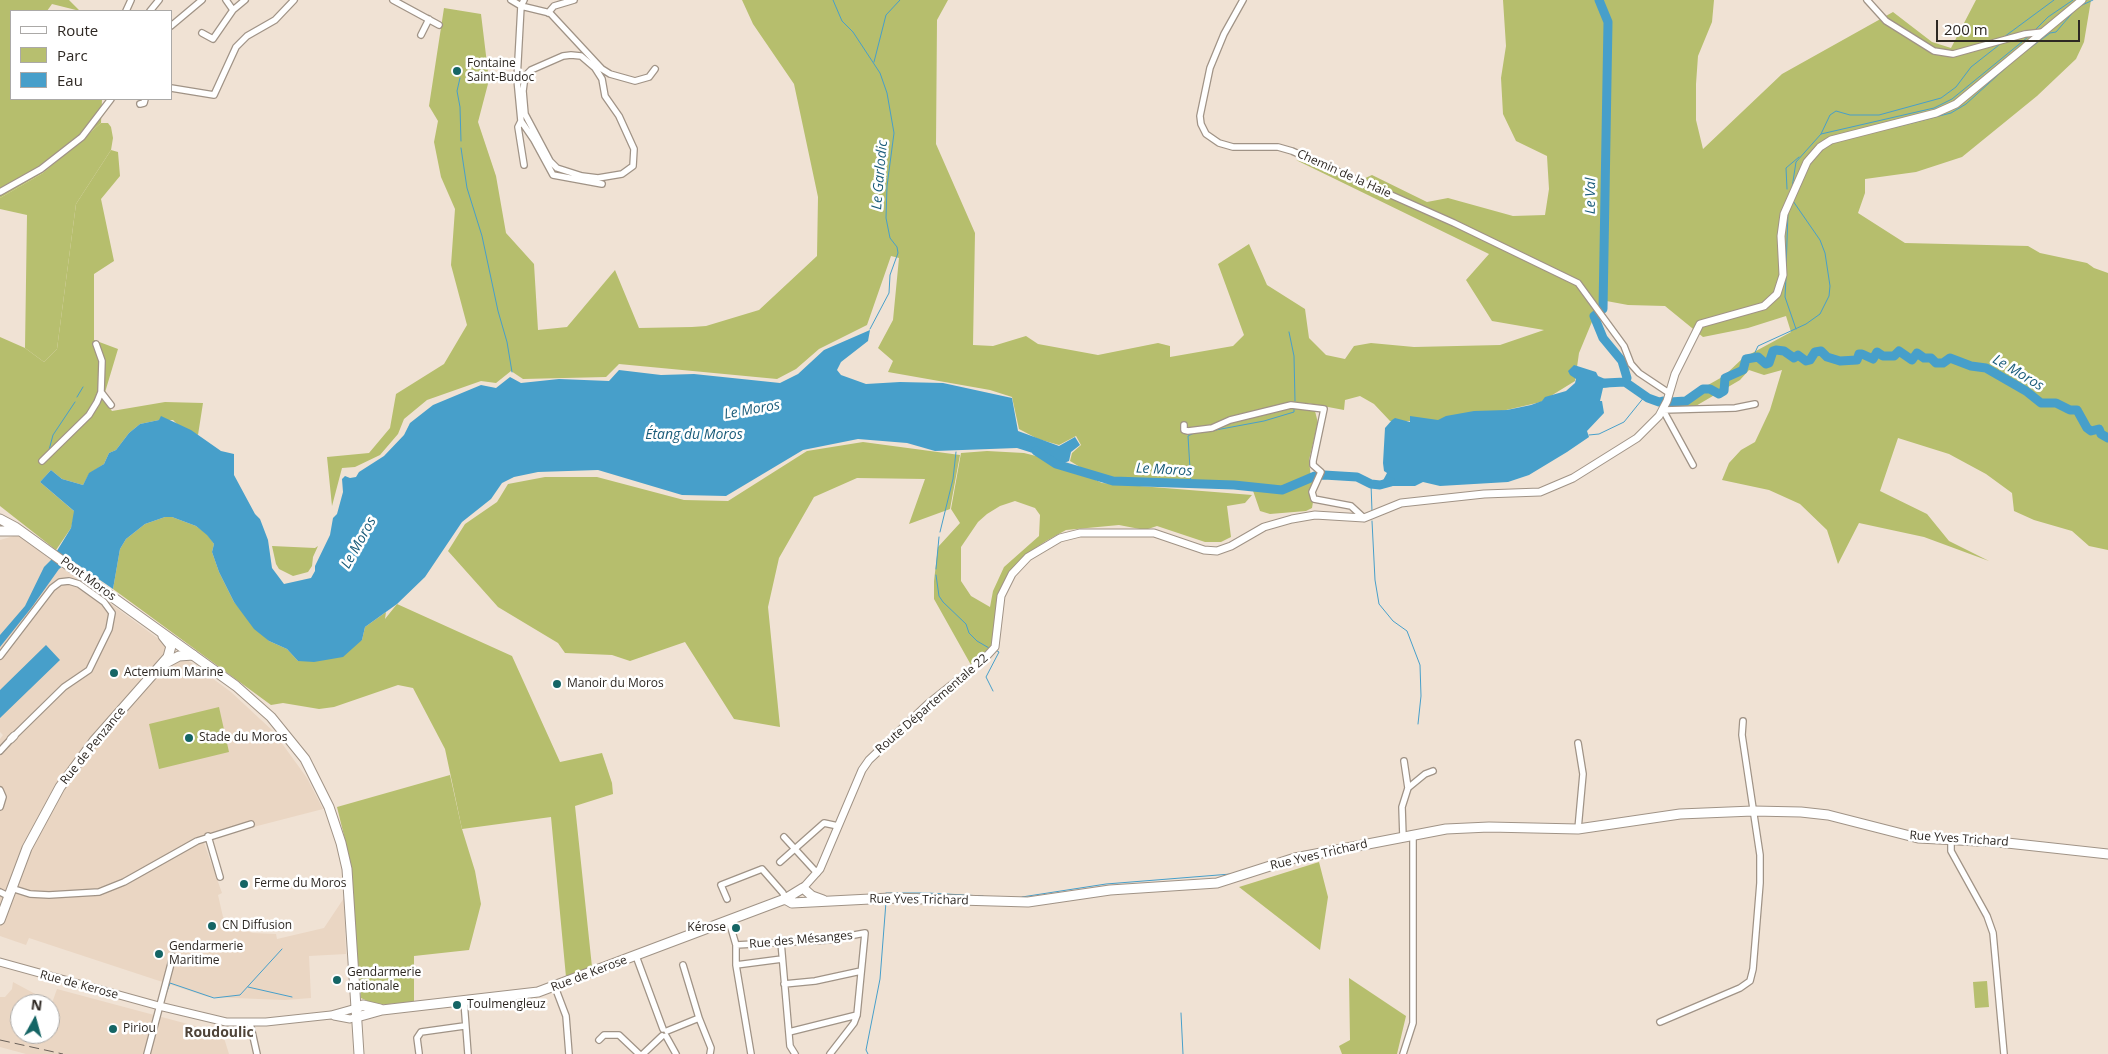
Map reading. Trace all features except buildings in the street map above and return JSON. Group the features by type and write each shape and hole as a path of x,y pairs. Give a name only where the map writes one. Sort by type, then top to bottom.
{"main road":[{"name":"Pont Moros","path":"0,519 31,538 154,627"},
{"path":"0,531 20,531"},
{"path":"154,627 263,709 305,759 326,798 338,832 347,869 351,905 359,1054"},
{"path":"154,627 170,643 171,656"},
{"path":"171,656 180,646"},
{"name":"Rue de Penzance","path":"0,920 6,892 33,836 60,787 94,741 171,656 193,655"},
{"name":"Rue Yves Trichard","path":"809,903 825,900 890,898 1028,902 1110,890 1217,883 1295,858 1414,834 1466,827 1578,829 1680,814 1753,811 1801,812 1828,815 1894,834 1918,838 1998,842 2108,854"},
{"path":"802,889 812,896 825,900"},
{"path":"802,889 802,898 809,903"},
{"name":"Rue de Kerose","path":"357,1012 363,1004 382,1010 519,996 555,987 730,921 785,899 802,889"},
{"path":"785,899 792,903 809,903"}],"street":[{"path":"151,10 159,0"},
{"path":"172,25 202,0"},
{"path":"226,0 233,10"},
{"path":"202,33 212,39 233,10 245,0"},
{"path":"172,88 214,95 236,47 248,36 275,20 294,0"},
{"path":"394,0 439,25"},
{"path":"511,0 521,6 548,13 559,20 602,68 623,78 635,81 652,75 655,69"},
{"path":"524,0 521,6 517,79 521,121 553,175 602,184"},
{"path":"548,13 554,6 574,0"},
{"name":"Chemin de la Haie","path":"1244,0 1224,34 1210,68 1200,116 1200,124 1206,134 1219,143 1233,147 1278,147 1285,149 1357,179 1578,283 1600,312 1609,329 1624,346 1631,364 1639,373 1669,393"},
{"path":"1867,0 1886,22 1934,51 1953,54 2025,34 2043,32 2082,0"},
{"path":"421,35 428,19"},
{"name":"Route Départementale 22","path":"802,889 817,873 862,770 869,760 928,704 988,655 995,647 1001,596 1012,574 1028,557 1060,538 1080,533 1154,533 1210,552 1224,549 1264,527 1292,519 1315,515 1364,518 1401,504 1484,494 1540,492 1553,488 1637,438 1663,410 1675,374 1700,324 1764,306 1777,294 1783,275 1781,236 1784,214 1806,162 1820,147 1831,140 1936,113 1956,104 2043,32"},
{"path":"581,56 584,48"},
{"path":"563,56 581,56 595,68 602,79 605,96 619,116 634,149 633,166 622,174 598,178 582,176 557,168 550,161 525,114 523,91 525,76 531,70 563,56"},
{"path":"0,192 41,169 76,142 110,100"},
{"path":"140,104 144,103 145,100"},
{"path":"521,121 518,127 524,166"},
{"path":"42,461 89,415 101,392 102,361 96,344"},
{"path":"101,392 111,405"},
{"path":"1693,466 1663,410 1735,408 1756,404"},
{"path":"1184,425 1184,430 1188,431 1212,428 1230,420 1291,405 1324,409 1313,460 1313,465 1319,475 1312,491 1314,499 1351,506 1364,518"},
{"path":"0,656 52,588 60,582 69,581 79,584 104,602 111,611 111,624 89,670 64,687 0,751"},
{"path":"1660,1022 1740,988 1750,981 1753,969 1760,883 1760,855 1742,735 1743,721"},
{"path":"1578,743 1583,774 1578,829"},
{"path":"1403,837 1402,807 1408,788 1404,761"},
{"path":"1408,788 1424,774 1433,771"},
{"path":"0,790 4,797 0,807"},
{"path":"780,862 824,823 838,826"},
{"path":"6,892 49,895 99,892 124,882 208,836 251,824"},
{"path":"1403,1054 1413,1023 1414,834"},
{"path":"208,836 220,877"},
{"path":"784,837 817,873"},
{"path":"1950,841 1951,851 1987,916 1993,932 2004,1054"},
{"path":"727,899 721,884 762,869 784,893 785,899"},
{"path":"730,921 736,945 736,965 751,1054"},
{"name":"Rue des Mésanges","path":"736,945 827,940 865,933 861,972"},
{"path":"781,942 790,1046 795,1054"},
{"path":"147,1054 173,956"},
{"path":"636,956 664,1033 676,1054"},
{"path":"736,965 782,958"},
{"name":"Rue de Kerose","path":"0,962 220,1021 250,1023 357,1012"},
{"path":"683,965 699,1018 711,1048 710,1054"},
{"path":"784,984 815,981 861,972 857,1015 854,1023 830,1054"},
{"path":"555,987 566,1016 570,1054"},
{"path":"464,1001 464,1026 468,1054"},
{"path":"789,1032 857,1015"},
{"path":"643,1054 664,1033 699,1018"},
{"path":"250,1023 257,1054"},
{"path":"419,1053 417,1038 421,1032 464,1026"},
{"path":"599,1040 604,1035 619,1035 639,1054"}],"shaded area":[{"path":"17,535 231,692 273,731 307,778 323,809 203,840 222,893 218,895 223,917 233,927 253,933 276,934 277,939 324,928 344,898 346,954 309,956 311,998 285,1000 208,997 29,938 26,945 0,936 0,739 3,735 0,732 0,540"},
{"path":"13,982 35,994 10,994 10,1044 60,1044 60,994 55,994 57,989 199,1027 197,1033 209,1037 224,1038 229,1054 26,1054 0,1047 0,997 5,997 12,989"}],"green space":[{"path":"0,0 69,0 79,10 52,4 48,10 10,10 10,100 102,100 101,123 43,173 0,198"},
{"path":"742,0 948,0 937,20 936,144 975,233 973,345 993,346 1026,336 1038,344 1098,355 1158,343 1170,346 1170,357 1233,346 1244,335 1218,264 1249,244 1267,285 1305,309 1309,338 1326,355 1345,359 1354,346 1371,343 1414,347 1500,345 1544,330 1492,321 1466,280 1489,254 1296,160 1361,180 1372,175 1427,202 1448,198 1513,216 1545,215 1549,189 1547,156 1516,141 1503,114 1501,78 1506,46 1503,0 1714,0 1712,22 1698,56 1696,120 1703,149 1782,74 1893,12 1932,42 1951,48 1976,0 2091,0 2084,42 2076,59 2037,96 1962,157 1916,172 1865,179 1865,193 1858,213 1905,243 2028,246 2040,253 2087,263 2094,268 2108,273 2108,550 2089,546 2072,531 2034,520 2014,511 2012,493 1986,474 1949,454 1898,438 1880,491 1927,514 1949,541 1989,561 1924,537 1859,523 1838,564 1827,530 1800,504 1769,490 1722,480 1729,463 1741,450 1755,442 1770,410 1782,370 1764,375 1749,370 1740,380 1689,410 1675,409 1685,398 1724,376 1743,358 1791,332 1786,316 1748,328 1703,337 1665,306 1628,305 1601,300 1579,353 1575,381 1541,402 1489,414 1439,421 1390,421 1374,404 1360,396 1345,400 1344,410 1307,403 1315,411 1318,423 1309,460 1311,478 1315,483 1315,490 1312,508 1306,511 1270,514 1260,511 1251,485 1196,487 1160,480 1136,482 1100,479 1070,461 1072,453 1081,445 1076,436 1059,445 1038,439 1019,429 1012,397 990,390 888,372 893,361 878,348 893,320 899,258 891,256 867,325 819,349 796,369 777,379 619,364 606,377 523,379 511,371 496,383 481,381 427,400 404,419 398,434 380,455 355,467 342,468 332,506 327,457 369,453 390,428 396,394 444,364 467,325 451,265 455,209 441,177 434,142 438,121 429,106 444,8 481,14 489,80 478,122 496,176 506,233 534,264 538,330 567,327 615,270 639,328 692,327 706,326 759,310 817,256 818,197 794,84 753,24"},
{"path":"101,123 108,123 111,127 113,138 111,150 76,204 57,349 44,362 25,348 27,215 0,209 0,198 43,173"},
{"path":"111,150 118,152 120,176 101,199 114,261 94,274 94,340 118,349 103,399 112,411 165,402 203,403 198,435 180,427 173,420 159,420 140,424 129,433 116,450 109,453 104,464 89,474 83,485 62,479 51,470 40,482 75,512 71,528 56,550 0,506 0,337 25,348 44,362 57,349 76,204"},
{"path":"863,442 960,455 950,509 909,524 925,479 857,478 814,497 779,558 768,607 780,727 734,719 685,642 630,661 612,655 565,653 558,643 498,607 448,551 465,524 497,502 508,484 545,477 597,477 684,500 728,501 807,451"},
{"path":"987,451 1024,453 1044,458 1102,483 1252,495 1245,503 1227,506 1231,537 1221,542 1205,542 1157,526 1145,530 1119,525 1066,530 1046,541 1031,551 1008,576 997,639 984,656 971,665 934,599 938,547 960,523 951,509 961,453","holes":["1015,501 1035,508 1040,515 1039,536 1004,567 993,591 990,607 971,596 961,581 961,547 978,522 1000,506"]},
{"path":"165,517 172,517 196,526 207,534 214,544 212,552 219,572 234,602 269,641 287,649 298,661 362,640 365,627 386,612 385,619 397,604 512,656 560,762 602,753 612,783 613,794 575,806 592,967 566,977 551,817 462,829 445,749 413,688 398,685 334,707 319,709 283,703 271,705 113,589 120,549 126,539 145,524"},
{"path":"272,546 315,548 318,546 313,557 312,566 308,572 293,576 279,569"},
{"name":"Stade du Moros","path":"219,707 229,752 159,769 149,724"},
{"path":"450,775 462,829 475,871 481,904 469,950 414,956 414,1002 376,1005 361,998 349,856 337,807"},
{"path":"1319,862 1328,897 1320,950 1239,887"},
{"path":"1349,978 1406,1016 1397,1054 1342,1054 1339,1046 1350,1040"},
{"path":"1987,981 1989,1007 1975,1008 1973,982"}],"water":[{"name":"Étang du Moros","path":"870,330 868,341 841,362 837,370 841,375 866,384 900,382 943,383 1012,398 1018,431 1059,446 1075,437 1080,445 1071,452 1069,461 1064,463 1017,448 935,451 907,443 858,439 803,450 726,496 682,495 598,470 538,472 514,477 502,483 491,499 462,522 425,577 397,604 365,627 362,640 343,657 314,662 298,661 287,649 269,641 254,629 234,602 219,572 212,552 214,544 207,535 196,526 172,517 165,517 145,524 126,539 120,549 113,589 71,560 59,569 0,647 0,635 25,606 44,567 52,559 71,528 74,511 40,482 51,470 62,479 83,485 89,473 104,464 109,453 116,450 129,433 140,424 159,420 161,416 191,430 221,451 234,454 234,475 255,514 260,519 268,540 272,568 284,584 311,578 315,571 315,566 330,535 333,518 337,514 343,492 342,479 345,476 350,478 356,477 359,472 384,456 404,435 410,423 433,405 481,385 496,388 510,377 521,383 559,379 609,381 619,370 661,375 694,374 780,383 798,374 824,350"},
{"path":"1574,365 1596,372 1598,376 1617,384 1616,386 1603,388 1600,401 1602,401 1604,413 1587,431 1589,437 1567,452 1529,475 1508,482 1440,486 1423,482 1415,486 1380,486 1387,473 1384,471 1383,463 1385,428 1395,418 1410,422 1410,416 1438,420 1446,416 1474,411 1507,410 1531,405 1542,401 1545,397 1566,391 1575,383 1576,379 1568,371"},
{"path":"46,645 60,660 0,718 0,690"}],"waterway":[{"name":"Le Garlodic","path":"833,0 842,21 853,32 880,73 887,93 894,133 887,186 886,218 890,238 897,247 898,253 890,275 889,293 870,329"},
{"path":"874,62 886,15 900,0"},
{"name":"Le Val","path":"1599,0 1608,22 1603,309 1594,316 1603,338 1622,361 1627,378 1625,382"},
{"path":"2004,37 2054,0"},
{"path":"2034,31 2048,17 2073,0"},
{"path":"2078,7 2093,0"},
{"path":"2026,51 2050,33 2056,32 2075,10"},
{"path":"1792,188 1796,162 1821,134 1934,108 1952,99 2028,37"},
{"path":"1821,134 1830,115 1836,111 1850,115 1879,115 1941,98 1956,87 1971,67 1999,45"},
{"path":"1896,127 1951,113 1966,104 2010,64"},
{"path":"460,78 457,91 460,107 461,141"},
{"path":"461,148 467,188 482,236 498,311 507,342 512,372"},
{"path":"1787,189 1786,168 1799,157"},
{"path":"1752,359 1758,346 1806,324 1820,314 1829,296 1830,286 1825,253 1820,240 1793,201"},
{"path":"1786,270 1788,212"},
{"path":"1786,277 1785,297 1796,329"},
{"path":"1289,332 1294,356 1295,401"},
{"name":"Le Moros","path":"1670,402 1686,401 1703,389 1710,389 1719,394 1724,391 1725,378 1743,370 1746,359 1758,357 1766,364 1769,363 1773,351 1776,350 1784,351 1794,358 1798,355 1806,361 1810,360 1815,352 1821,351 1827,357 1840,361 1857,360 1859,354 1873,359 1877,352 1883,356 1894,356 1899,351 1912,360 1917,353 1924,358 1931,358 1936,363 1943,363 1950,358 1971,366 1986,368 2026,391 2041,403 2056,403 2070,410 2077,410 2087,428 2091,431 2099,429 2101,434 2108,438"},
{"name":"Le Moros","path":"1605,383 1625,382 1648,398 1659,402 1663,401"},
{"path":"77,397 83,387"},
{"path":"1589,435 1599,434 1624,422 1645,396"},
{"path":"49,450 53,435 75,402"},
{"path":"1205,432 1264,421 1294,412 1294,409"},
{"path":"1191,485 1188,436 1194,433"},
{"name":"Le Moros","path":"1036,451 1056,464 1113,481 1234,485 1282,490 1315,476 1324,475 1357,477 1371,484 1380,485 1391,482"},
{"path":"940,532 953,479 956,452"},
{"path":"1371,484 1372,511"},
{"path":"1372,521 1375,580 1379,604 1393,621 1407,631 1420,665 1421,696 1418,724"},
{"path":"936,569 939,537"},
{"path":"936,575 939,596 943,602 966,624 969,633 977,641 989,648"},
{"path":"993,691 986,677 999,652 997,651"},
{"path":"1289,865 1306,860"},
{"path":"1022,897 1106,884 1231,874"},
{"path":"1241,879 1251,877"},
{"path":"886,893 983,896"},
{"path":"868,1054 866,1050 880,979 886,902"},
{"path":"166,994 170,983 214,998 240,995 282,949"},
{"path":"248,987 292,997"},
{"path":"1181,1013 1183,1054"}],"railway":[{"path":"0,1040 63,1054"}],"place":[{"name":"Fontaine Saint-Budoc","path":"457,71"},
{"name":"Actemium Marine","path":"114,673"},
{"name":"Manoir du Moros","path":"557,684"},
{"name":"Stade du Moros","path":"189,738"},
{"name":"Ferme du Moros","path":"244,884"},
{"name":"CN Diffusion","path":"212,926"},
{"name":"Kérose","path":"736,928"},
{"name":"Gendarmerie Maritime","path":"159,954"},
{"name":"Gendarmerie nationale","path":"337,980"},
{"name":"Toulmengleuz","path":"457,1005"},
{"name":"Piriou","path":"113,1029"}],"district":[{"name":"Roudoulic","path":"219,1033"}]}
